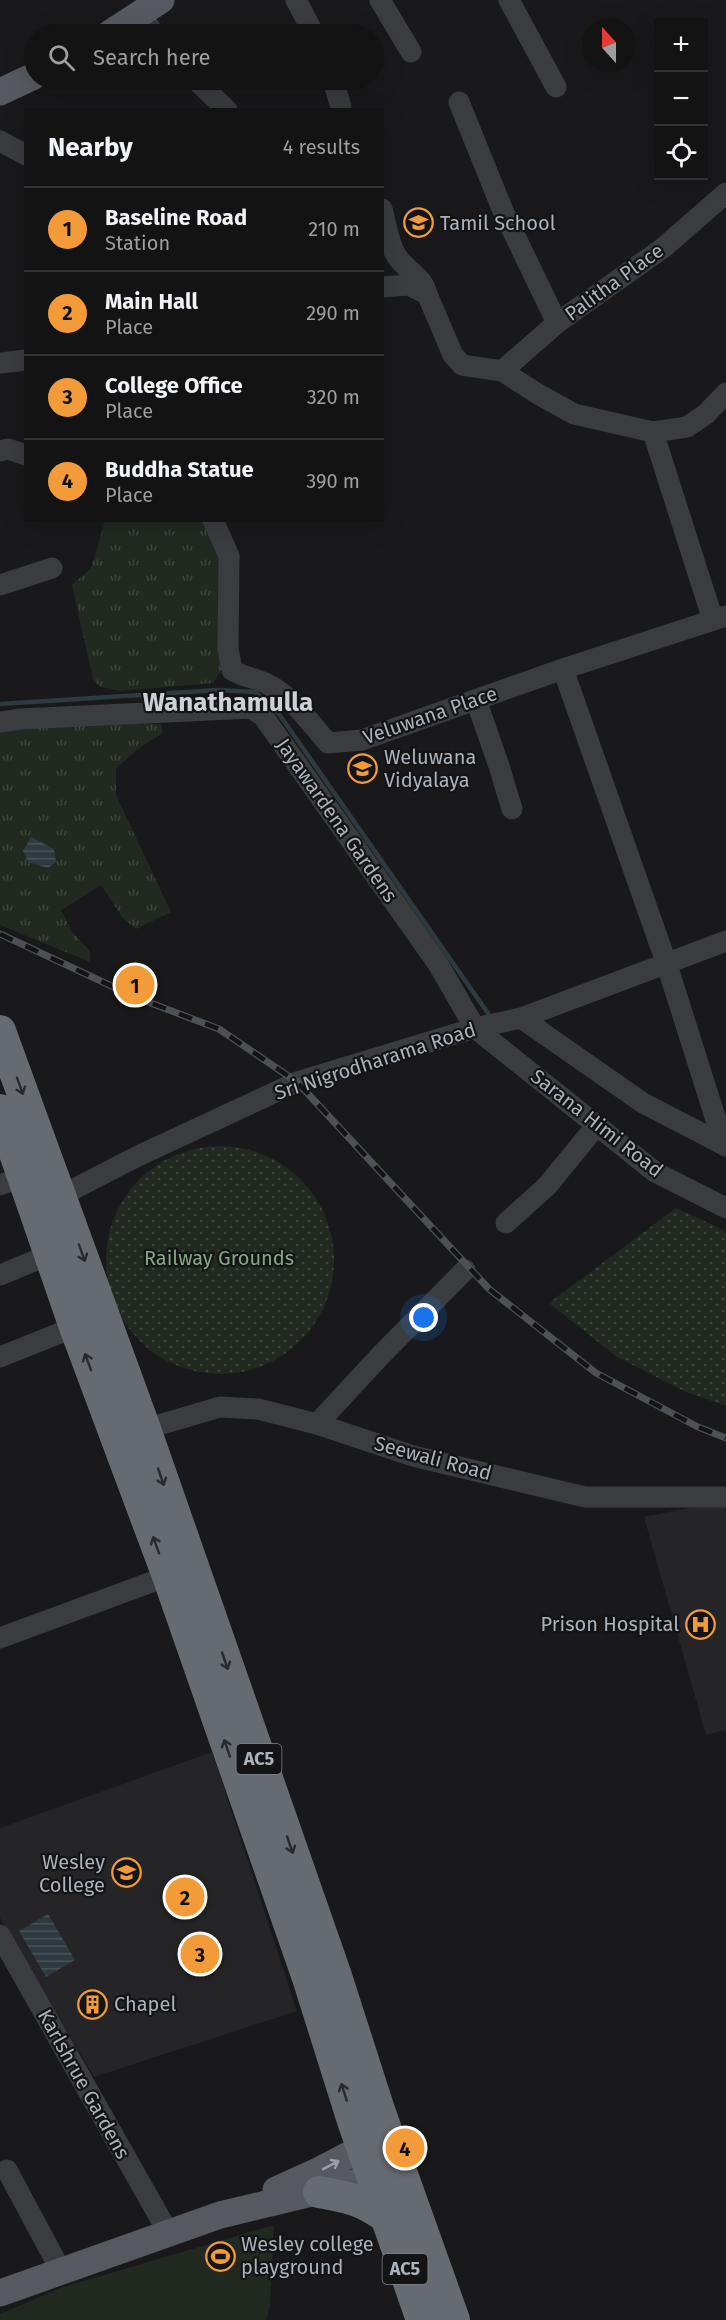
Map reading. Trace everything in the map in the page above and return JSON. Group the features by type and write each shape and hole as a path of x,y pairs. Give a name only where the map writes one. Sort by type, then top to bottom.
{"highway":[{"name":"AC5","path":"0,1031 49,1206 145,1429 335,1973 377,2143"},
{"name":"AC5","path":"0,1110 12,1180 49,1206"},
{"name":"AC5","path":"49,1206 51,1254 75,1327 168,1576 304,1968 388,2173 454,2320"},
{"name":"AC5","path":"388,2173 387,2218 422,2320"},
{"path":"319,2192 355,2198 387,2218"}],"main road":[{"path":"133,24 152,16"},
{"path":"0,92 24,81"},
{"path":"220,2215 377,2143"},
{"path":"0,2293 220,2215 388,2173"}],"street":[{"path":"296,0 309,24"},
{"path":"380,0 411,52"},
{"path":"509,0 556,87"},
{"path":"206,90 225,108"},
{"path":"336,90 341,107"},
{"path":"459,102 503,211 557,323"},
{"path":"0,141 24,154"},
{"name":"Palitha Place","path":"502,371 557,323 663,248 726,193"},
{"path":"384,216 394,253 403,265 424,284 453,355 462,365 502,371 574,414 654,432 687,427 706,414 726,393"},
{"path":"384,287 408,285 427,294"},
{"path":"0,363 24,360"},
{"path":"654,432 719,618"},
{"path":"0,451 8,448 24,454"},
{"name":"Veluwana Place","path":"214,522 229,556 228,649 232,670 242,676 270,685 288,699 328,743 362,740 563,669 719,618"},
{"path":"0,585 52,568"},
{"path":"563,669 666,962 725,1146"},
{"path":"476,700 512,809"},
{"name":"Jayawardena Gardens","path":"0,722 21,719 251,708 263,716 480,1026"},
{"name":"Sri Nigrodharama Road","path":"49,1206 72,1190 138,1156 297,1082 480,1026 515,1018 726,941"},
{"path":"515,1018 643,1103 725,1146"},
{"name":"Sarana Himi Road","path":"480,1026 655,1172 726,1208"},
{"path":"506,1223 548,1186 597,1125"},
{"path":"0,1275 51,1254"},
{"path":"317,1424 465,1270"},
{"path":"0,1357 75,1327"},
{"name":"Seewali Road","path":"145,1429 220,1407 258,1409 317,1424 413,1456 585,1497 726,1497"},
{"path":"0,1638 168,1576"},
{"name":"Karlshrue Gardens","path":"0,1935 168,2232"},
{"path":"8,2170 61,2271"}],"shaded area":[{"path":"31,837 54,849 56,862 48,868 28,862 23,851"},
{"name":"Prison Hospital","path":"726,1502 726,1730 706,1735 644,1517"},
{"name":"Wesley College","path":"212,1752 297,2011 94,2077 0,1918 0,1828"},
{"path":"48,1914 75,1960 46,1977 19,1931"}],"green space":[{"path":"105,522 206,522 225,561 222,669 213,683 120,691 100,687 93,679 72,585 91,568"},
{"path":"54,724 161,724 163,733 139,748 116,769 116,795 171,912 136,929 123,918 101,885 61,910 73,933 90,951 90,962 0,925 0,729"},
{"name":"Railway Grounds","path":"220,1146 253,1151 274,1160 292,1172 308,1188 320,1206 329,1227 334,1260 329,1293 320,1314 308,1332 292,1348 274,1360 253,1369 220,1374 187,1369 166,1360 148,1348 132,1332 120,1314 111,1293 106,1260 111,1227 120,1206 132,1188 148,1172 166,1160 187,1151"},
{"path":"676,1208 726,1231 726,1406 686,1392 617,1357 549,1303"},
{"name":"Wesley college playground","path":"274,2225 270,2307 266,2320 0,2320 0,2314 63,2287"}],"waterway":[{"path":"0,704 218,690 255,692 279,714 492,1019"}],"railway":[{"path":"0,934 135,997 219,1029 297,1082 489,1289 596,1373 698,1427 726,1438"}],"place":[{"name":"Tamil School","path":"419,223"},
{"name":"Weluwana Vidyalaya","path":"363,769"},
{"name":"Baseline Road","path":"135,985"},
{"name":"Prison Hospital","path":"700,1624"},
{"name":"Wesley College","path":"126,1873"},
{"name":"Main Hall","path":"185,1897"},
{"name":"College Office","path":"200,1954"},
{"name":"Chapel","path":"93,2004"},
{"name":"Buddha Statue","path":"405,2148"},
{"name":"Wesley college playground","path":"220,2256"}],"district":[{"name":"Wanathamulla","path":"228,702"}]}
